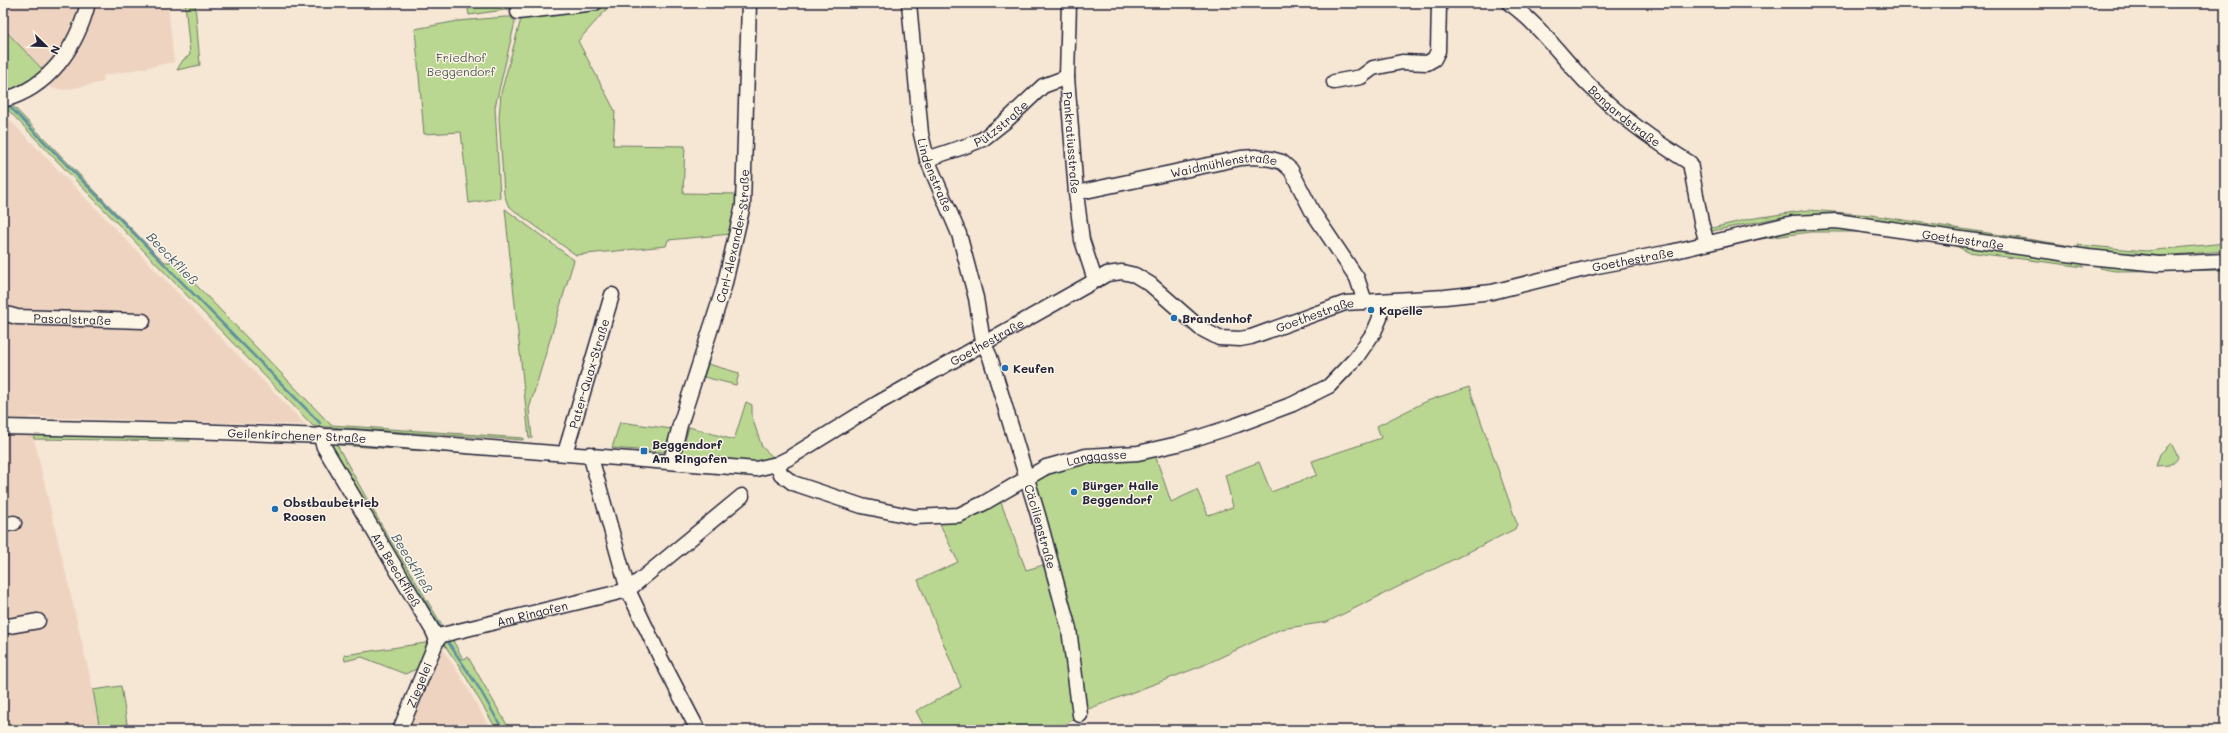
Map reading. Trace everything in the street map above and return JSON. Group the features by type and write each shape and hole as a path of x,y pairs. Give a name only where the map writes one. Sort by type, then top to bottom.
{"street":[{"path":"3,100 38,84 53,71 70,49 82,26 88,3"},
{"path":"518,12 595,3"},
{"name":"Carl-Alexander-Straße","path":"671,461 680,425 724,287 743,205 749,3"},
{"name":"Lindenstraße","path":"909,3 921,134 927,159 959,234 976,298 983,342"},
{"name":"Pankratiusstraße","path":"1069,3 1067,77 1076,193 1082,240 1095,280"},
{"path":"1334,82 1361,77 1373,68 1402,62 1427,64 1434,59 1438,51 1439,3"},
{"name":"Bongardstraße","path":"1509,3 1555,48 1593,90 1632,124 1690,163 1701,222 1707,243"},
{"name":"Pützstraße","path":"927,159 983,139 1007,120 1043,86 1067,77"},
{"name":"Waidmühlenstraße","path":"1076,193 1241,158 1255,157 1282,162 1290,170 1312,211 1357,278 1365,302"},
{"name":"Goethestraße","path":"590,454 756,469 777,464 983,342 1053,306 1095,280 1107,274 1122,272 1135,275 1150,284 1200,328 1219,338 1226,339 1251,337 1345,303 1492,292 1597,266 1793,223 1836,221 2088,257 2159,264 2225,261"},
{"name":"Pater-Quax-Straße","path":"565,453 612,295"},
{"name":"Langgasse","path":"777,464 781,474 793,483 807,489 862,506 914,517 959,515 984,503 1046,467 1086,456 1138,453 1178,444 1286,406 1329,386 1356,358 1374,332 1380,318 1380,301"},
{"name":"Pascalstraße","path":"3,313 16,317 143,321"},
{"name":"Cäcilienstraße","path":"983,342 990,357 1025,478 1038,515 1069,629 1080,715"},
{"name":"Geilenkirchener Straße","path":"3,427 320,436 590,454"},
{"name":"Am Beeckfließ","path":"320,436 324,447 437,640"},
{"path":"590,454 628,590 664,666 698,730"},
{"name":"Am Ringofen","path":"437,640 442,635 628,590 742,496"},
{"path":"3,627 38,621"},
{"name":"Ziegelei","path":"400,730 437,640"}],"shaded area":[{"path":"3,3 84,3 74,38 44,71 3,28"},
{"path":"95,3 168,3 174,62 103,76 104,82 64,90 51,88 49,81 77,53 84,40"},
{"path":"3,113 306,425 29,417 92,685 100,730 3,730"},
{"path":"442,648 463,680 491,730 403,730 434,660"}],"green space":[{"path":"185,3 195,3 200,65 177,70 183,60 190,55"},
{"path":"467,3 515,3 511,9 469,15"},
{"path":"607,6 606,10 578,41 615,111 613,145 685,146 683,193 737,194 731,234 668,240 666,246 576,255 508,205 504,194 499,117 501,93 521,19 524,15"},
{"name":"Friedhof Beggendorf","path":"511,17 515,22 495,107 500,198 469,203 461,132 424,134 415,29 458,21"},
{"path":"3,28 44,71 29,82 6,93 3,90"},
{"path":"11,104 155,253 165,262 174,262 331,425 523,438 523,440 313,426 6,108"},
{"path":"505,209 574,260 529,409 532,438 529,438"},
{"path":"1808,210 1871,215 2066,245 2065,247 1822,214 1781,217 1712,231 1708,229 1749,219"},
{"path":"1836,228 2081,261 2084,267 1968,252 1956,246 1861,232 1810,232 1753,240 1779,230"},
{"path":"2225,243 2225,251 2160,256 2135,253 2102,254 2079,248 2078,245 2146,251"},
{"path":"2101,264 2225,264 2225,270 2115,271 2099,268"},
{"path":"708,364 739,373 736,385 704,377"},
{"path":"1469,387 1517,524 1515,529 1327,622 1281,629 1202,666 1083,711 1033,483 1068,465 1155,455 1171,502 1197,490 1208,515 1233,507 1225,475 1259,462 1271,492 1317,475 1312,461 1381,438 1377,426 1427,401"},
{"path":"746,402 752,405 752,417 762,447 774,458 756,462 681,454 689,427 734,440"},
{"path":"620,422 672,429 664,452 612,448"},
{"path":"33,433 187,436 190,441 34,439"},
{"path":"327,443 527,455 527,458 337,445 382,526 445,630 439,632"},
{"path":"2171,443 2178,457 2172,464 2156,466 2160,454"},
{"path":"1000,500 1026,570 1047,564 1061,609 1076,713 1074,718 1058,730 926,730 916,711 961,687 918,580 958,562 939,522"},
{"path":"451,637 463,659 468,657 510,730 497,730 460,667 443,643 445,639"},
{"path":"432,642 423,666 405,674 362,657 345,661 344,655"},
{"path":"662,644 707,730 703,730 658,645"},
{"path":"121,686 128,730 100,730 93,690"}],"waterway":[{"name":"Beeckfließ","path":"11,108 320,423"},
{"name":"Beeckfließ","path":"330,444 340,460"},
{"name":"Beeckfließ","path":"408,575 442,630"},
{"name":"Beeckfließ","path":"448,642 479,688 503,730"}],"place":[{"name":"Kapelle","path":"1371,310"},
{"name":"Brandenhof","path":"1174,318"},
{"name":"Keufen","path":"1005,368"},
{"name":"Beggendorf Am Ringofen","path":"644,451"},
{"name":"Bürger Halle Beggendorf","path":"1074,492"},
{"name":"Obstbaubetrieb Roosen","path":"275,509"}]}
